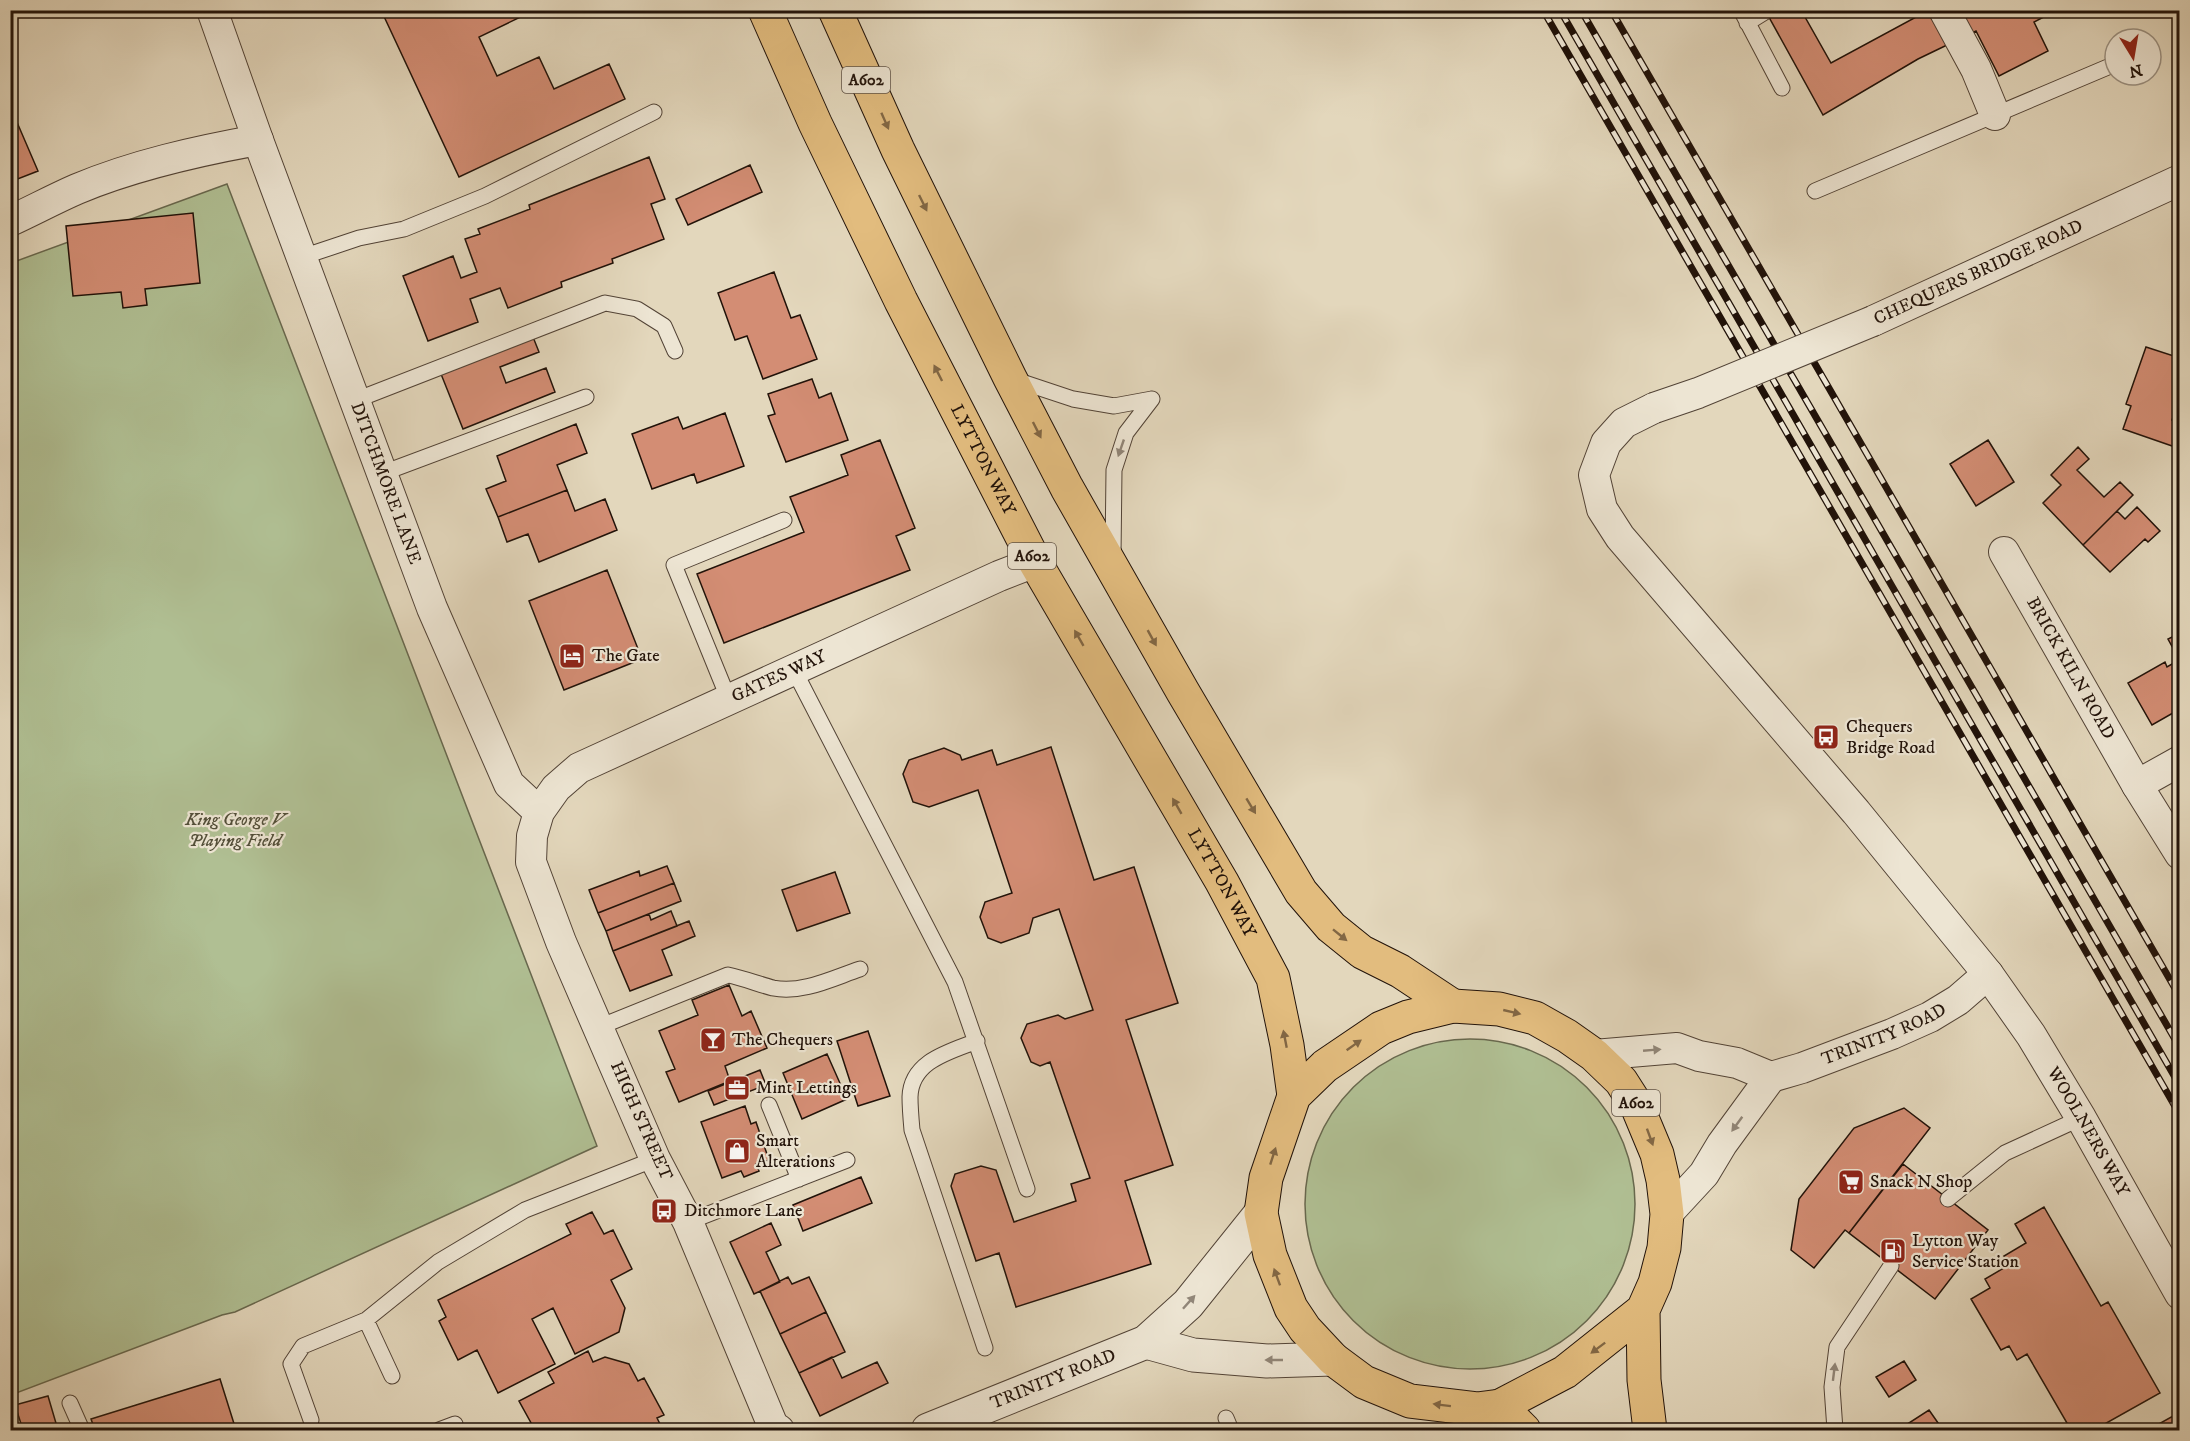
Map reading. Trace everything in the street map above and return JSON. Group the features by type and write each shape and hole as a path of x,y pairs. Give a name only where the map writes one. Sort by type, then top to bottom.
{"main road":[{"name":"LYTTON WAY","path":"765,10 815,123 901,302 1035,562 1222,882 1273,978 1287,1046 1294,1096 1266,1178 1261,1213 1270,1256 1291,1308 1305,1329 1333,1359 1364,1382 1410,1401 1478,1409 1500,1406 1565,1372 1643,1310"},
{"name":"LYTTON WAY","path":"835,10 898,150 1067,488 1189,702 1301,891 1331,927 1362,952 1400,970 1454,1006"},
{"name":"LYTTON WAY","path":"1294,1096 1325,1066 1381,1028 1408,1017 1454,1006 1499,1009 1535,1018 1567,1036 1594,1056 1621,1081 1637,1106 1657,1154 1667,1214 1664,1248 1655,1283 1643,1310 1644,1380 1650,1431"},
{"path":"1500,1406 1524,1431"}],"street":[{"name":"DITCHMORE LANE","path":"212,10 432,608 509,784 539,812"},
{"path":"1944,10 1977,69 1995,115"},
{"path":"10,221 77,189 146,166 208,149 258,140"},
{"name":"CHEQUERS BRIDGE ROAD","path":"1988,974 1856,812 1620,537 1602,509 1594,475 1606,444 1624,423 1654,408 1698,393 1873,321 2180,180"},
{"name":"BRICK KILN ROAD","path":"2004,552 2137,785 2180,854"},
{"name":"GATES WAY","path":"539,812 556,788 579,768 999,576 1035,562"},
{"path":"2137,785 2180,761"},
{"name":"HIGH STREET","path":"539,812 532,836 531,862 561,942 655,1159 688,1222 775,1429"},
{"name":"TRINITY ROAD","path":"1771,1077 1802,1068 1920,1021 1958,1000 1988,974"},
{"name":"WOOLNERS WAY","path":"1988,974 2031,1035 2081,1118 2180,1294"},
{"path":"1594,1056 1677,1048 1699,1056 1737,1063 1771,1077 1722,1144 1704,1174 1667,1214"},
{"name":"TRINITY ROAD","path":"928,1431 1146,1342 1188,1304 1261,1213"},
{"path":"1146,1342 1193,1355 1267,1361 1333,1359"}],"lane":[{"path":"1768,10 1744,17 1782,88"},
{"path":"1815,191 2103,69"},
{"path":"302,257 359,238 404,229 485,196 654,112"},
{"path":"356,400 605,303 637,309 664,326 675,351"},
{"path":"1010,378 1073,399 1114,406 1152,399 1126,433 1114,470 1113,568"},
{"path":"383,473 586,397"},
{"path":"729,700 674,565 784,520"},
{"path":"794,670 955,982 1027,1189"},
{"path":"599,1027 728,975 774,988 806,987 860,969"},
{"path":"977,1041 932,1059 916,1075 910,1095 912,1130 985,1348"},
{"path":"769,1105 799,1179"},
{"path":"1948,1199 2005,1153 2081,1118"},
{"path":"311,1420 291,1364 303,1346 366,1320 438,1262 525,1210 655,1159"},
{"path":"688,1222 847,1160"},
{"path":"1834,1431 1832,1387 1837,1347 1892,1266"},
{"path":"366,1320 392,1376"},
{"path":"70,1403 82,1431"},
{"path":"439,1431 455,1424"}],"green space":[{"name":"King George V Playing Field","path":"227,184 597,1146 235,1312 11,1395 11,263"},
{"path":"1470,1039 1502,1042 1533,1051 1562,1067 1587,1087 1607,1112 1623,1141 1632,1172 1635,1204 1632,1236 1623,1267 1607,1296 1587,1321 1562,1341 1533,1357 1502,1366 1470,1369 1438,1366 1407,1357 1378,1341 1353,1321 1333,1296 1317,1267 1308,1236 1305,1204 1308,1172 1317,1141 1333,1112 1353,1087 1378,1067 1407,1051 1438,1042"}],"building":[{"path":"381,10 535,10 479,37 497,76 539,57 554,89 609,64 625,99 459,177"},
{"path":"1765,10 1801,10 1831,63 1929,10 2057,10 2034,22 2048,51 1999,76 1976,31 1918,59 1823,115"},
{"path":"10,106 38,171 10,182"},
{"path":"649,157 665,199 651,204 664,239 612,259 613,263 561,282 562,287 508,308 500,288 470,299 478,322 428,341 403,276 453,256 461,278 477,272 465,239 480,234 478,229 530,209 529,205"},
{"path":"750,165 762,192 688,225 676,199"},
{"path":"193,213 200,283 145,289 147,305 123,308 121,292 73,296 66,226"},
{"path":"774,272 791,318 800,315 817,359 763,379 747,336 735,340 718,293"},
{"path":"531,332 539,352 500,367 506,383 546,368 555,392 463,429 439,369"},
{"path":"2146,347 2180,358 2180,398 2172,420 2180,423 2180,433 2175,447 2123,429 2131,406 2126,404"},
{"path":"812,379 819,398 831,393 848,440 786,462 768,416 775,414 768,394"},
{"path":"725,413 744,466 697,483 694,474 652,489 632,434 678,417 683,429"},
{"path":"576,424 587,453 557,465 567,490 498,517 486,489 506,481 497,456"},
{"path":"880,440 915,528 896,536 910,570 724,643 697,574 804,532 790,497 848,475 841,455"},
{"path":"1988,440 2014,482 1976,506 1950,464"},
{"path":"2078,447 2089,459 2077,470 2104,497 2120,482 2133,495 2083,545 2043,503 2061,485 2051,475"},
{"path":"567,490 575,511 605,499 617,530 539,562 528,534 507,542 498,517"},
{"path":"2137,507 2160,531 2148,542 2145,539 2110,572 2083,545 2117,511 2125,519"},
{"path":"607,570 642,659 564,690 529,601"},
{"path":"2180,633 2180,661 2168,639"},
{"path":"2179,660 2180,709 2152,725 2128,683 2165,662 2167,667"},
{"path":"1051,747 1094,880 1134,867 1178,1003 1126,1020 1173,1165 1125,1181 1151,1264 1016,1307 999,1253 976,1261 951,1186 955,1174 981,1166 996,1170 1014,1222 1076,1201 1071,1184 1090,1178 1050,1062 1040,1066 1031,1062 1021,1038 1027,1024 1058,1015 1065,1019 1093,1010 1059,909 1033,918 1029,933 1001,943 988,938 980,917 985,902 1012,893 978,790 929,807 913,802 903,774 909,760 944,748 960,755 962,760 992,750 997,765"},
{"path":"667,866 674,883 598,913 589,890 639,871 640,876"},
{"path":"835,872 850,913 797,931 782,890"},
{"path":"674,883 681,901 606,931 598,913"},
{"path":"671,911 677,926 613,951 606,931 649,914 651,920"},
{"path":"689,921 695,936 662,950 672,975 630,991 613,951"},
{"name":"The Chequers","path":"729,985 742,1016 751,1011 767,1048 725,1066 730,1081 679,1102 666,1072 675,1069 659,1031 698,1015 692,1000"},
{"path":"868,1031 890,1096 858,1106 837,1041"},
{"path":"827,1054 847,1099 802,1119 783,1073"},
{"name":"Mint Lettings","path":"760,1070 766,1085 714,1105 708,1091"},
{"path":"745,1106 751,1124 756,1122 769,1160 756,1164 759,1171 744,1177 741,1171 722,1178 701,1122"},
{"name":"Snack N Shop","path":"1904,1108 1930,1128 1849,1233 1845,1230 1814,1268 1791,1250 1799,1199 1854,1128"},
{"path":"1903,1164 1988,1230 1935,1299 1849,1233"},
{"path":"861,1177 872,1203 803,1231 793,1205"},
{"path":"2044,1207 2101,1306 2108,1302 2160,1393 2094,1430 2071,1430 2027,1354 2017,1360 2009,1346 2001,1350 1971,1299 1990,1288 1985,1279 2009,1265 2004,1256 2026,1243 2015,1224"},
{"path":"592,1212 604,1234 613,1230 632,1269 611,1280 625,1308 619,1332 575,1354 553,1308 532,1319 555,1364 498,1393 477,1350 458,1360 439,1321 446,1317 438,1300 571,1234 566,1224"},
{"path":"771,1223 781,1245 766,1252 780,1282 754,1294 730,1242"},
{"path":"788,1277 792,1284 809,1277 826,1312 780,1334 760,1291"},
{"path":"826,1312 845,1352 799,1373 780,1334"},
{"path":"588,1351 593,1362 605,1357 629,1364 638,1381 644,1378 664,1415 657,1418 663,1430 535,1430 519,1401 554,1383 548,1372"},
{"path":"832,1357 842,1378 877,1362 888,1383 820,1416 799,1373"},
{"path":"1904,1361 1916,1380 1889,1397 1876,1377"},
{"path":"220,1379 236,1430 95,1430 91,1419"},
{"path":"48,1396 58,1430 23,1430 15,1405"},
{"path":"1929,1410 1943,1430 1898,1430"},
{"path":"2173,1416 2180,1430 2148,1430"}],"railway":[{"path":"1543,10 2180,1115"},
{"path":"1560,10 2180,1086"},
{"path":"1581,10 2180,1048"},
{"path":"1611,10 2180,997"}],"place":[{"name":"The Gate","path":"572,656"},
{"name":"Chequers Bridge Road","path":"1826,737"},
{"name":"The Chequers","path":"713,1040"},
{"name":"Mint Lettings","path":"737,1088"},
{"name":"Smart Alterations","path":"737,1151"},
{"name":"Snack N Shop","path":"1851,1182"},
{"name":"Ditchmore Lane","path":"664,1211"},
{"name":"Lytton Way Service Station","path":"1893,1251"}]}
